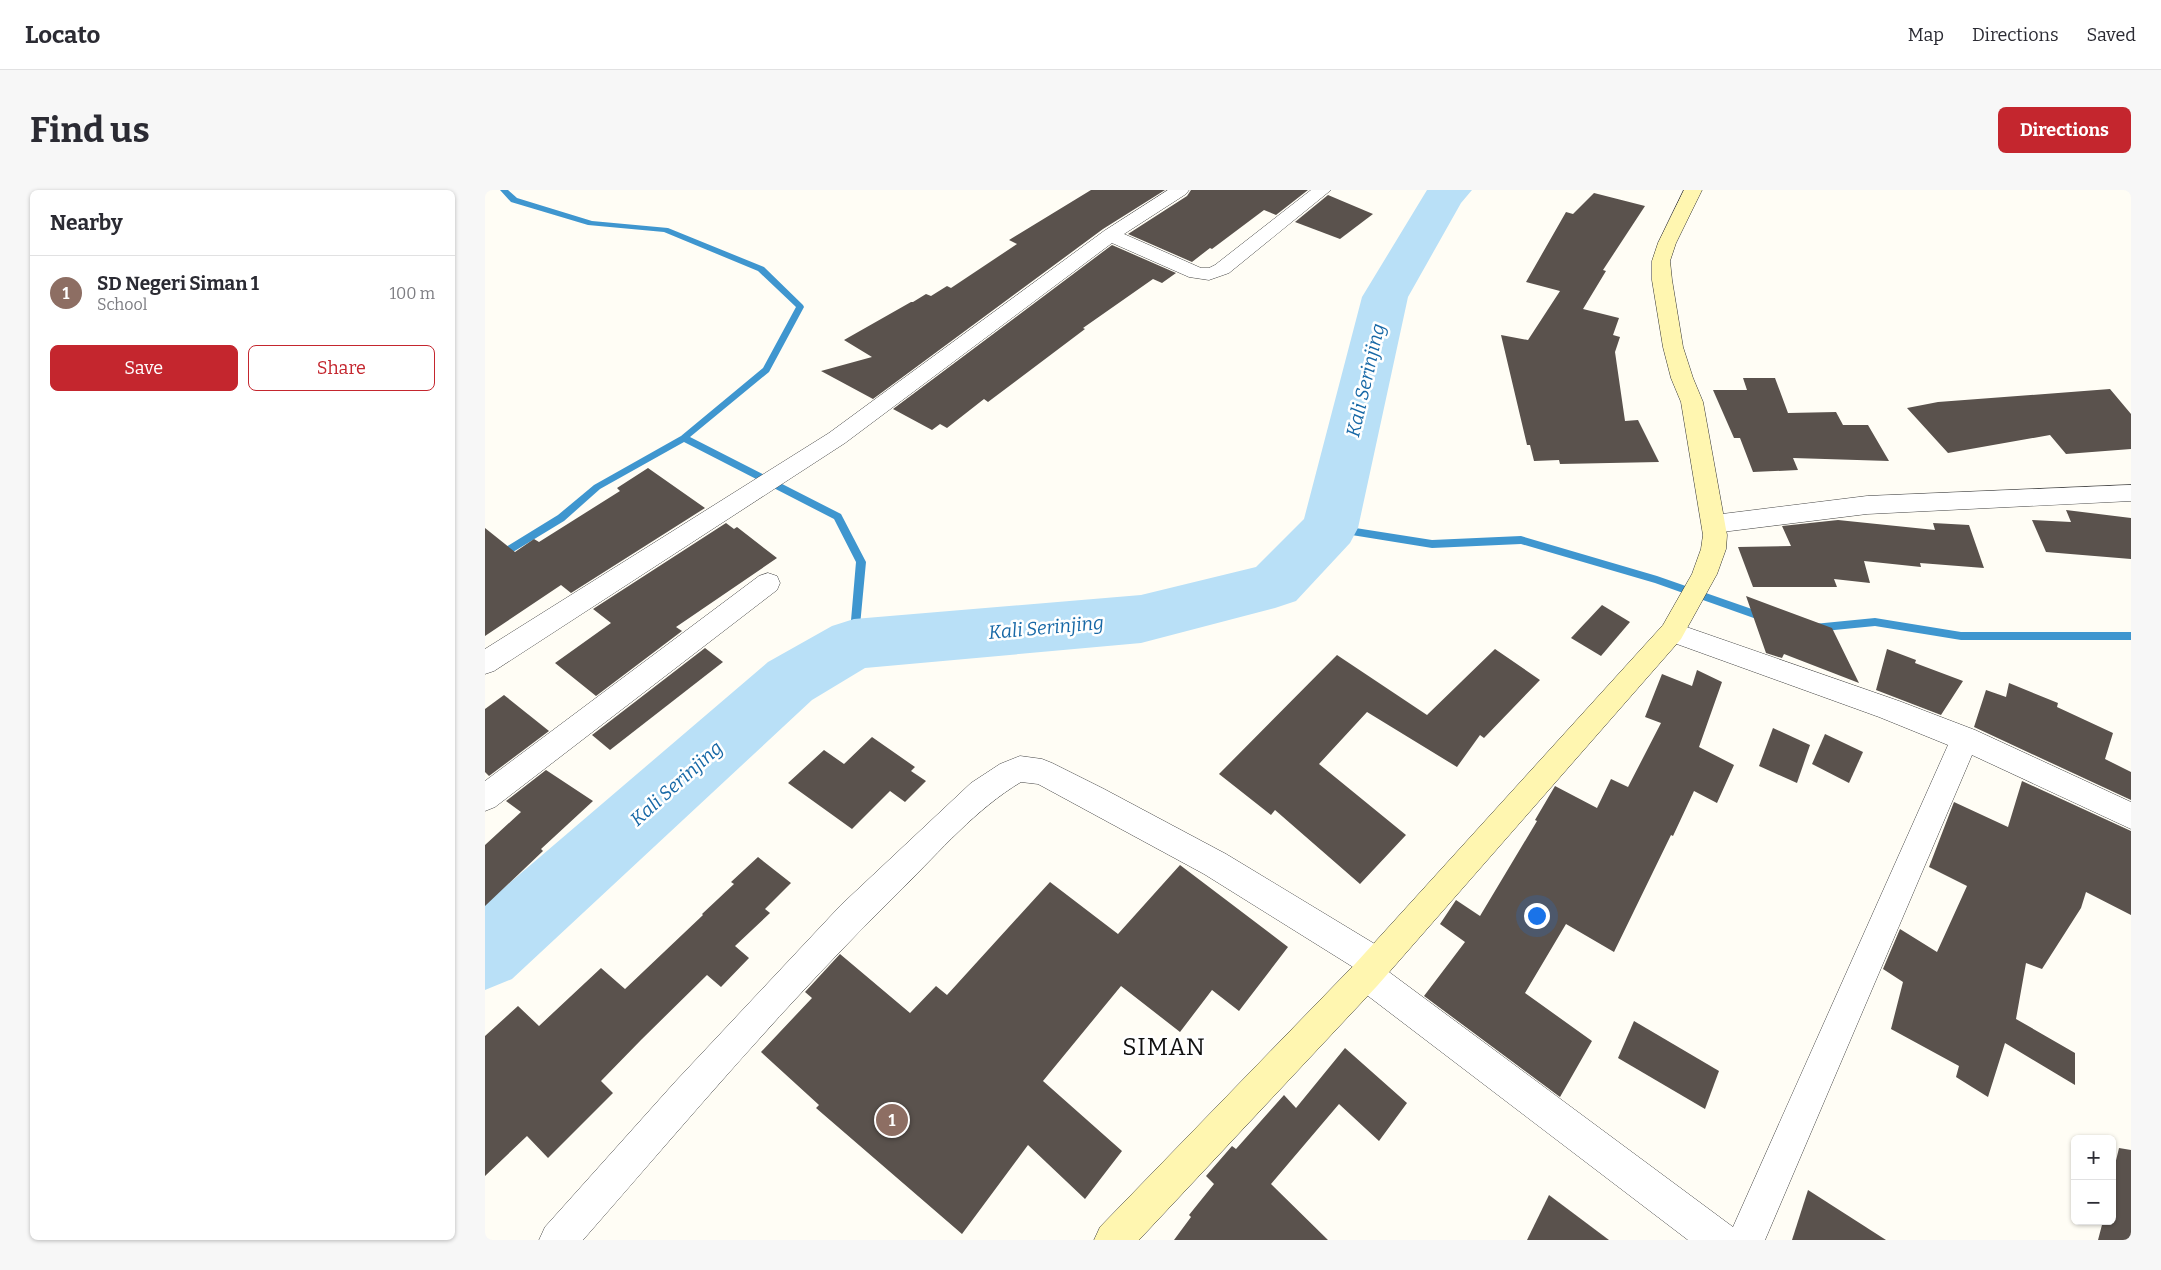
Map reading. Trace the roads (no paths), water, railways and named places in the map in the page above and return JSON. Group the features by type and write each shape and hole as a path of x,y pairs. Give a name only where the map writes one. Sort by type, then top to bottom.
{"main road":[{"path":"1113,1240 1371,969 1678,623 1703,577 1716,541 1692,402 1681,378 1673,347 1662,280 1661,261 1667,243 1693,190"}],"street":[{"path":"485,663 837,438 961,348 1110,235 1180,190"},
{"path":"1110,235 1195,273 1206,275 1223,269 1322,190"},
{"path":"1714,524 1867,506 2131,493"},
{"path":"485,798 769,583"},
{"path":"1678,623 1965,739 2131,816"},
{"path":"1746,1240 1965,739"},
{"path":"558,1240 687,1094 852,916 981,792 1010,773 1020,769 1042,772 1103,802 1215,864 1371,969 1719,1240"}],"waterway":[{"path":"504,190 514,200 591,223 665,230 761,269 800,307 766,370 684,438"},
{"name":"Kali Serinjing","path":"485,953 790,681 854,644 1141,619 1275,585 1330,528 1385,297 1444,196 1451,190"},
{"path":"485,565 561,518 597,487 684,438"},
{"path":"684,438 838,517 861,562 854,644"},
{"path":"1330,528 1432,544 1521,540 1657,580 1765,618"},
{"path":"1814,628 1875,622 1961,636 2131,636"}],"place":[{"name":"SD Negeri Siman 1","path":"892,1120"}],"district":[{"name":"SIMAN","path":"1164,1047"}]}
